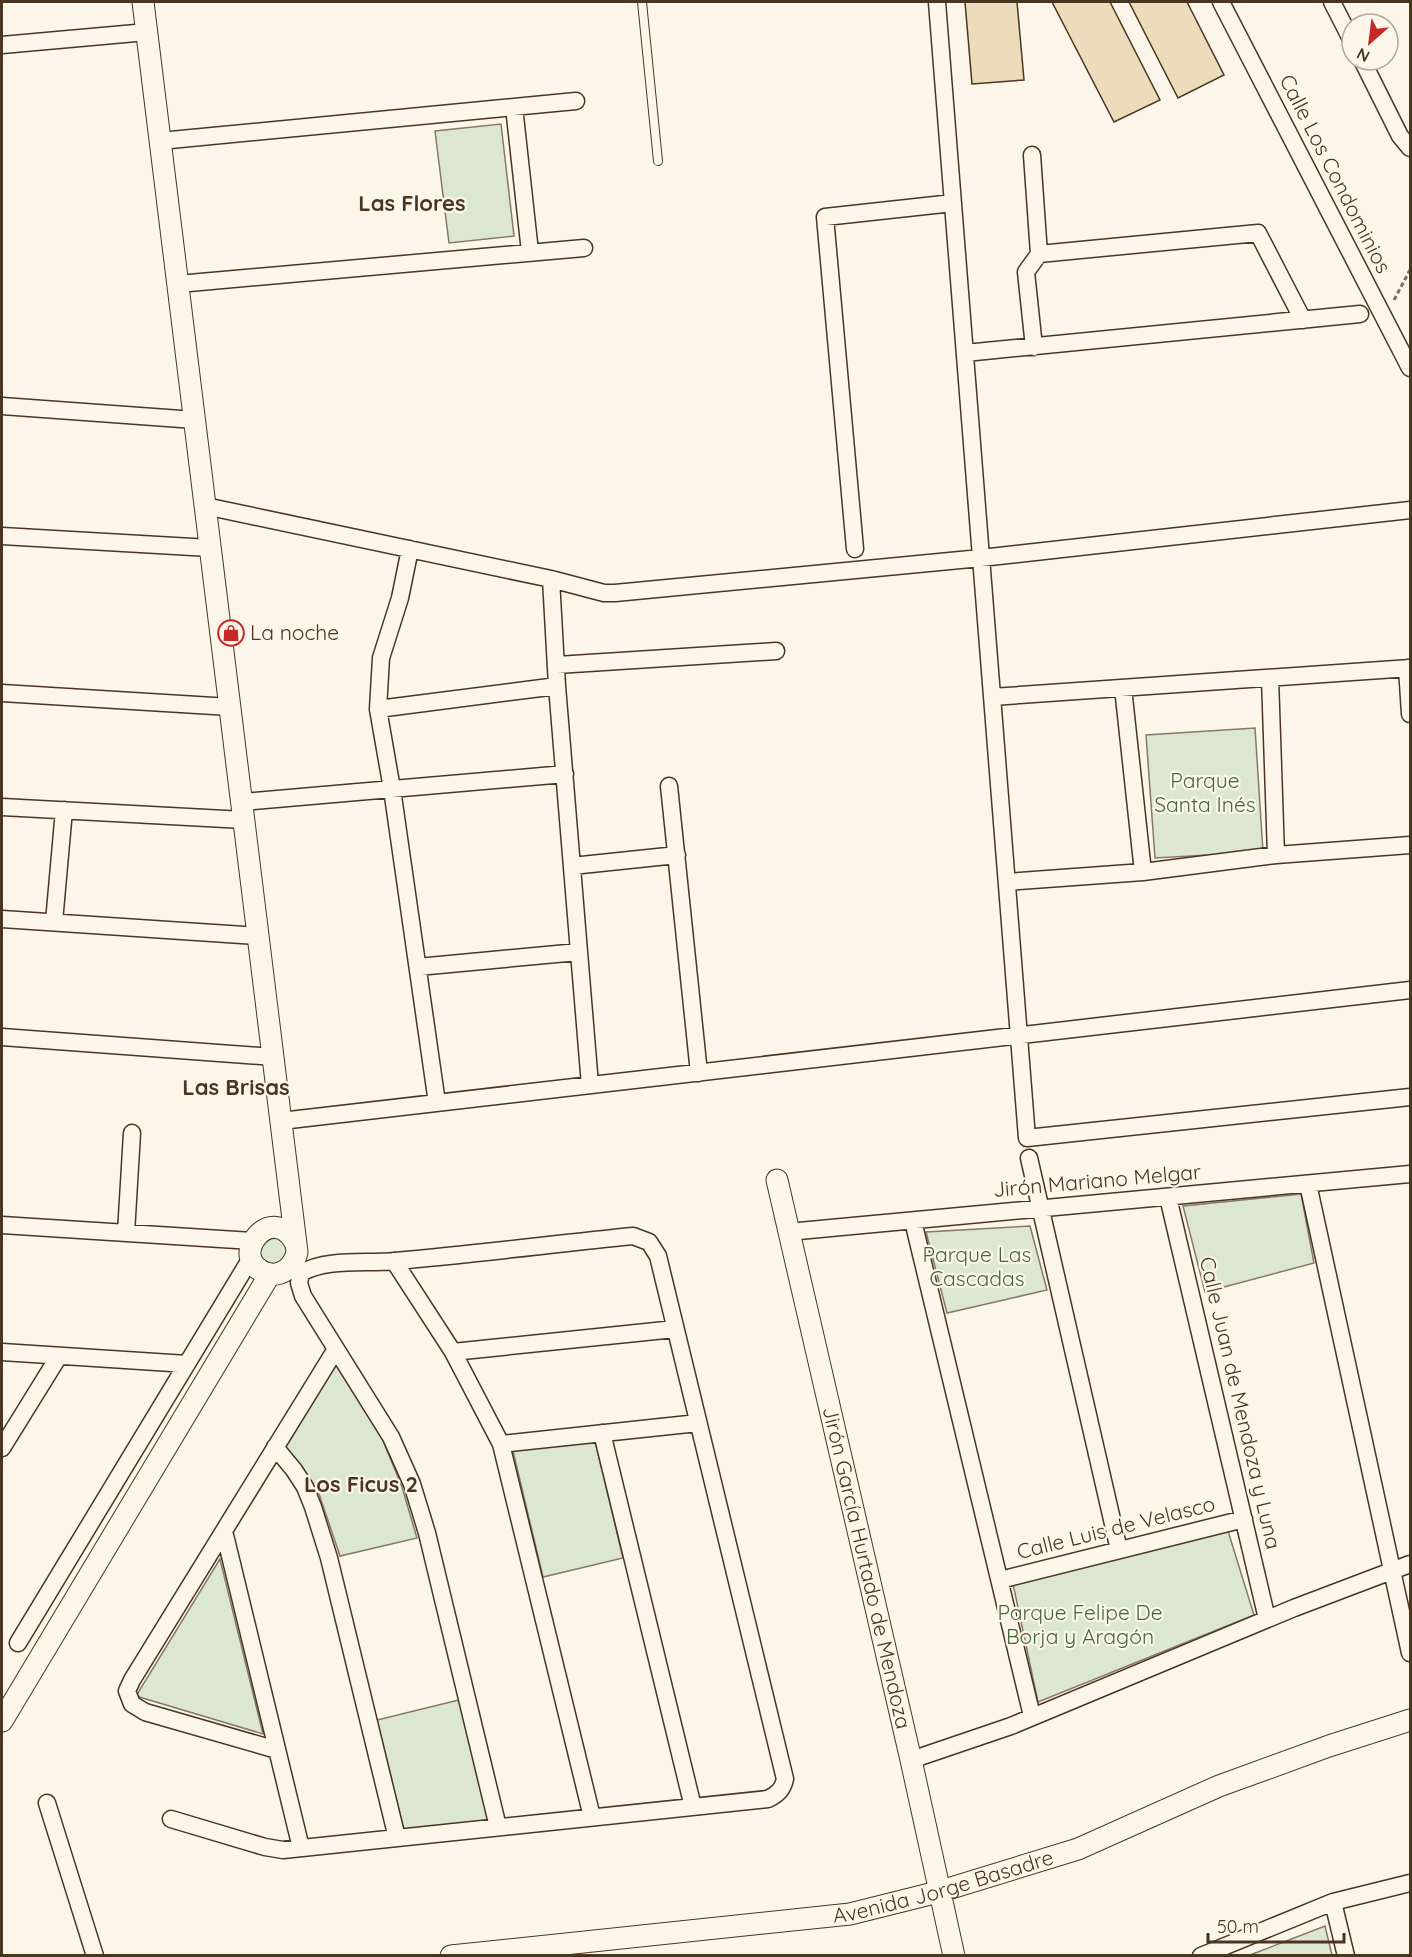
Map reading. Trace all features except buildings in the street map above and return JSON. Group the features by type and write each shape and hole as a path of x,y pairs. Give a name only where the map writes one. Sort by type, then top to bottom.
{"street":[{"path":"143,2 290,1194 296,1244 296,1270 303,1296 392,1437 412,1484 427,1533 498,1827"},
{"path":"937,2 1027,1138 1410,1097"},
{"name":"Calle Los Condominios","path":"1221,2 1410,368"},
{"path":"1332,2 1340,18"},
{"path":"2,45 147,32"},
{"path":"1368,72 1400,136 1410,148"},
{"path":"160,141 576,101"},
{"path":"514,107 530,252"},
{"path":"1032,155 1039,254 1026,272 1034,346"},
{"path":"855,549 825,217 953,203"},
{"path":"1039,254 1258,233 1303,320"},
{"path":"178,284 584,248"},
{"path":"965,353 1360,314"},
{"path":"2,406 195,420"},
{"path":"205,506 551,579 604,593 981,558 1410,510"},
{"path":"2,536 210,548"},
{"path":"410,549 400,598 381,658 378,709 392,789 437,1103"},
{"path":"551,579 557,686 590,1085"},
{"path":"557,665 776,651"},
{"path":"992,697 1409,670 1410,714"},
{"path":"1270,678 1276,855"},
{"path":"378,709 557,686"},
{"path":"1123,688 1143,872"},
{"path":"2,693 230,707"},
{"path":"2,807 64,810 243,811 392,789 565,774"},
{"path":"669,786 699,1073"},
{"path":"54,922 64,810"},
{"path":"1007,882 1143,872 1276,855 1410,845"},
{"path":"572,866 676,855"},
{"path":"2,919 258,936"},
{"path":"418,967 578,952"},
{"path":"281,1121 1410,990"},
{"path":"2,1037 273,1057"},
{"path":"126,1233 132,1133"},
{"path":"1029,1158 1119,1550"},
{"name":"Jirón Mariano Melgar","path":"788,1232 1410,1174"},
{"name":"Jirón García Hurtado de Mendoza","path":"777,1180 954,1956"},
{"path":"1308,1184 1410,1653"},
{"path":"270,1228 290,1194"},
{"name":"Calle Juan de Mendoza y Luna","path":"1168,1197 1267,1619"},
{"path":"913,1221 1032,1716"},
{"path":"2,1225 126,1233 252,1250"},
{"path":"18,1643 188,1364 252,1250 258,1233 270,1228 280,1228 287,1232 296,1244"},
{"path":"171,1819 265,1847 283,1850 768,1799 780,1791 785,1779 658,1256 649,1242 633,1236 394,1261 326,1265 270,1274 257,1267 252,1250"},
{"path":"394,1261 453,1352 501,1444 592,1817"},
{"path":"2,1721 270,1274"},
{"path":"453,1352 675,1329"},
{"path":"277,1750 146,1712 132,1704 128,1691 132,1680 336,1349"},
{"path":"2,1352 188,1364"},
{"path":"2,1448 59,1356"},
{"path":"501,1444 698,1423"},
{"path":"602,1433 693,1807"},
{"path":"275,1448 294,1470 314,1507 329,1558 397,1838"},
{"name":"Calle Luis de Velasco","path":"1000,1580 1244,1519"},
{"path":"224,1531 301,1848"},
{"path":"911,1760 1032,1716 1267,1619 1410,1564"},
{"name":"Avenida Jorge Basadre","path":"451,1956 849,1914 938,1892 1078,1849 1219,1786 1329,1746 1410,1720"},
{"path":"47,1803 95,1956"},
{"path":"1201,1956 1217,1952 1333,1902 1410,1883"},
{"path":"1333,1902 1346,1956"}],"lane":[{"path":"642,2 658,161"}],"path":[{"path":"1384,317 1410,270"}],"green space":[{"path":"501,124 514,236 449,243 435,131"},
{"name":"Parque Santa Inés","path":"1255,728 1263,852 1155,858 1146,735"},
{"path":"1301,1194 1314,1263 1205,1292 1183,1206"},
{"name":"Parque Las Cascadas","path":"1030,1226 1047,1290 947,1313 926,1232"},
{"path":"266,1235 287,1239 288,1261 267,1267 256,1248"},
{"path":"336,1365 382,1438 402,1487 417,1538 340,1556 318,1491 284,1446"},
{"path":"595,1441 623,1558 543,1577 513,1451"},
{"name":"Parque Felipe De Borja y Aragón","path":"1228,1531 1254,1615 1038,1702 1013,1584"},
{"path":"220,1559 263,1734 136,1696"},
{"path":"459,1700 489,1820 404,1830 377,1720"},
{"path":"1325,1926 1332,1955 1250,1955"}],"place":[{"name":"La noche","path":"231,633"}],"district":[{"name":"Las Flores","path":"412,203"},
{"name":"Las Brisas","path":"236,1087"},
{"name":"Los Ficus 2","path":"361,1484"}]}
